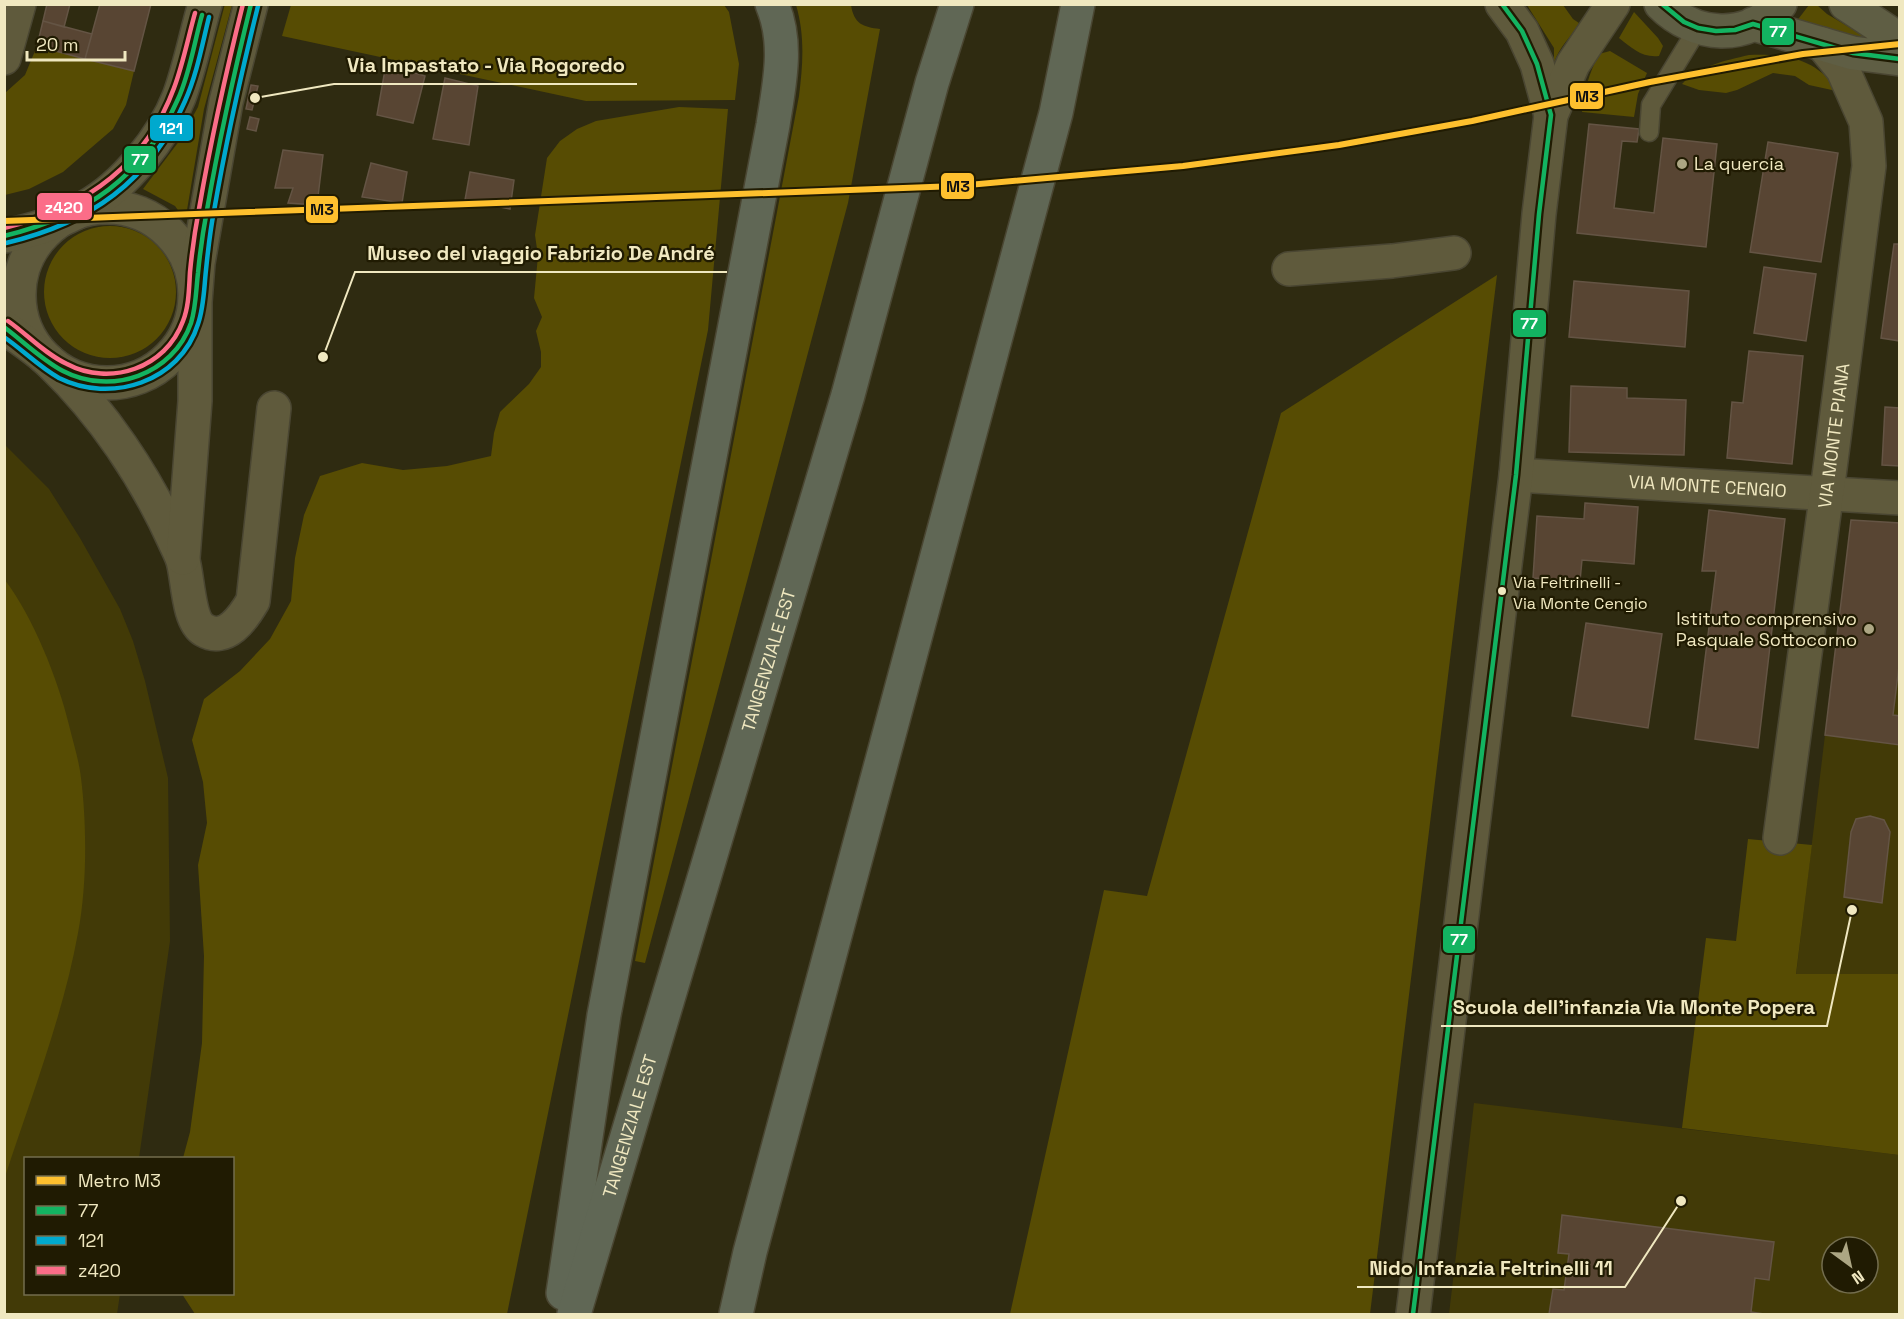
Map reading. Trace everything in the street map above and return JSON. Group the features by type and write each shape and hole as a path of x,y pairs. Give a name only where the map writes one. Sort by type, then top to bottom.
{"highway":[{"path":"560,1314 604,1015 773,125 782,55 782,34 772,4"},
{"path":"932,83 940,4"},
{"name":"TANGENZIALE EST","path":"574,1314 848,395 932,83 957,4"},
{"path":"736,1314 750,1252 1056,113 1078,4"},
{"path":"1056,113 1098,4"}],"street":[{"path":"204,4 178,98 153,144 98,200 53,225 37,241 27,257 20,279 19,300 24,324 36,346 86,402 127,455 153,498 183,562 196,622 203,630 215,634 227,632 238,624 253,601 274,408"},
{"path":"4,327 72,376 108,383 125,381 145,374 165,361 182,341 190,326 195,303 201,243 226,102 251,4"},
{"path":"1502,4 1522,31 1537,64 1551,115"},
{"path":"1413,1314 1516,475 1539,214 1551,115 1573,64 1613,4"},
{"path":"1661,4 1684,22 1698,28 1716,31 1735,30 1753,24 1770,14 1780,4"},
{"path":"1846,4 1896,44"},
{"path":"1870,4 1896,44"},
{"path":"1753,24 1853,53 1896,44"},
{"name":"VIA MONTE PIANA","path":"1780,838 1869,166 1866,122 1843,70 1822,44"},
{"path":"4,236 46,225 89,208 114,207 135,211 153,219 173,236 188,258 194,280 195,401 183,562"},
{"path":"1289,269 1392,261 1455,253"},
{"name":"VIA MONTE CENGIO","path":"1516,475 1899,498"}],"lane":[{"path":"1649,132 1651,105 1666,76 1698,28"}],"shaded area":[{"path":"225,4 232,5 204,109 187,210 180,213 175,206 143,189 180,140 198,107"},
{"path":"291,5 724,5 729,12 739,64 735,100 586,101 282,36"},
{"path":"796,5 851,5 854,16 860,23 880,29 848,203 645,963 635,961 799,96 802,50 801,27"},
{"path":"1527,5 1563,5 1573,19 1579,23 1559,51 1554,63 1554,48"},
{"path":"1809,5 1817,5 1827,14 1869,39 1793,26"},
{"path":"1634,12 1663,46 1659,56 1642,54 1619,38"},
{"path":"37,46 134,71 126,105 113,129 63,172 29,189 5,195 5,93 25,75"},
{"path":"1610,51 1647,73 1638,94 1634,117 1582,112 1595,61 1599,54"},
{"path":"1749,55 1789,57 1800,60 1821,72 1841,92 1809,85 1795,76 1773,73 1726,93 1699,90 1682,84 1705,68"},
{"path":"679,107 728,109 708,330 507,1314 195,1314 183,1295 234,1295 234,1157 183,1157 190,1132 202,1043 204,956 198,865 207,823 203,782 192,740 204,699 240,671 270,639 291,601 295,558 304,515 320,476 362,463 403,470 447,466 491,456 500,412 529,384 541,367 541,352 536,331 542,317 534,298 538,256 535,235 547,158 560,141 577,129 596,121"},
{"path":"110,226 135,231 157,245 171,267 176,292 171,317 157,339 135,353 110,358 85,353 63,339 49,317 44,292 49,267 63,245 85,231"},
{"path":"1497,275 1370,1314 1010,1314 1104,890 1147,896 1281,413"},
{"path":"4,444 49,489 120,609 133,641 168,778 170,941 139,1157 24,1157 24,1295 120,1295 117,1314 5,1314"},
{"path":"1851,520 1899,523 1899,974 1796,975"},
{"path":"5,580 35,630 64,707 80,771 85,856 81,915 72,964 46,1056 5,1177"},
{"path":"1748,839 1812,845 1796,974 1899,974 1899,1155 1682,1128 1706,938 1736,941"},
{"path":"1474,1103 1899,1155 1899,1314 1449,1314"}],"building":[{"path":"47,4 70,4 64,27 43,21"},
{"path":"100,4 151,4 134,71 85,59"},
{"path":"43,21 92,34 85,59 37,46"},
{"path":"386,64 425,76 413,123 377,115"},
{"path":"445,78 478,86 469,145 433,139"},
{"path":"251,85 258,86 252,110 246,109"},
{"path":"250,117 259,119 256,131 247,129"},
{"path":"1589,124 1639,129 1637,142 1622,141 1614,208 1654,213 1663,138 1717,144 1706,247 1577,233"},
{"path":"1768,142 1838,153 1821,262 1750,252"},
{"path":"283,150 323,155 317,205 288,203 293,188 275,188"},
{"path":"371,163 407,172 402,203 362,197"},
{"path":"470,172 514,180 510,209 465,200"},
{"path":"1894,244 1900,244 1900,341 1881,338"},
{"path":"1764,267 1816,274 1806,341 1754,333"},
{"path":"1574,281 1689,291 1685,347 1569,337"},
{"path":"1749,351 1803,356 1792,464 1727,458 1732,402 1743,403"},
{"path":"1571,386 1627,388 1627,398 1686,400 1684,455 1569,452"},
{"path":"1885,407 1900,408 1900,466 1882,465"},
{"path":"1585,503 1638,507 1634,564 1582,560 1580,581 1533,578 1537,516 1584,519"},
{"path":"1709,510 1785,519 1758,748 1695,739 1716,571 1702,571"},
{"name":"Istituto comprensivo Pasquale Sottocorno","path":"1851,520 1900,523 1900,658 1893,715 1900,716 1900,745 1825,735"},
{"path":"1586,623 1662,634 1648,728 1572,716"},
{"path":"1870,816 1884,820 1890,832 1882,903 1844,897 1851,832 1856,819"},
{"path":"1562,1215 1774,1242 1769,1280 1755,1278 1751,1312 1764,1314 1549,1314 1553,1289 1564,1290 1569,1254 1558,1253"}],"metro line":[{"name":"M3","path":"4,221 957,186 1183,166 1339,145 1472,121 1650,82 1803,54 1900,44"}],"transit line":[{"name":"z420","path":"8,321 59,360 84,371 101,374 135,369 164,351 175,337 186,309 196,225 219,106 243,4"},
{"name":"77","path":"4,327 55,367 82,378 101,381 120,381 155,368 170,356 182,341 194,311 212,184 251,4"},
{"name":"77","path":"1413,1314 1516,475 1539,214 1551,115 1537,64 1522,31 1502,4"},
{"name":"77","path":"1662,4 1684,22 1698,28 1716,31 1735,30 1753,24 1853,53 1900,59"},
{"name":"121","path":"4,337 59,378 79,386 100,389 121,388 141,382 160,373 176,361 189,344 202,311 210,233 234,108 258,6"},
{"name":"z420","path":"4,228 33,220 85,196 128,162 146,141 162,116 177,79 195,13"},
{"name":"77","path":"4,236 34,228 86,205 109,190 148,151 164,127 182,89 202,15"},
{"name":"121","path":"6,243 64,224 90,211 114,195 154,155 171,130 189,91 209,17"}],"place":[{"name":"Via Impastato - Via Rogoredo","path":"255,98"},
{"name":"La quercia","path":"1682,164"},
{"name":"Museo del viaggio Fabrizio De André","path":"323,357"},
{"name":"Via Feltrinelli - Via Monte Cengio","path":"1502,591"},
{"name":"Istituto comprensivo Pasquale Sottocorno","path":"1869,629"},
{"name":"Scuola dell’infanzia Via Monte Popera","path":"1852,910"},
{"name":"Nido Infanzia Feltrinelli 11","path":"1681,1201"}]}
